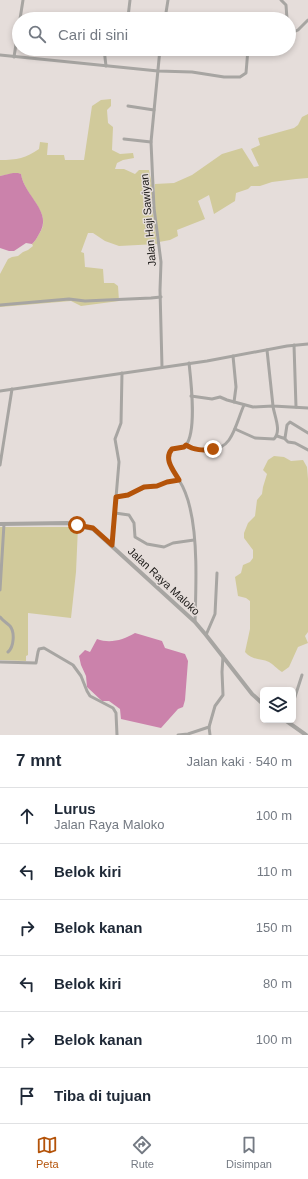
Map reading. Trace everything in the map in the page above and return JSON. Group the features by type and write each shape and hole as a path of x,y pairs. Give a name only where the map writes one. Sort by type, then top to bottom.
{"street":[{"path":"21,12 22,0"},
{"path":"129,12 130,0"},
{"path":"166,12 168,0"},
{"path":"281,0 286,5 286,12"},
{"path":"296,31 308,20"},
{"path":"0,55 158,71 187,72 219,77 240,77 245,75 247,71 248,56"},
{"path":"105,56 106,66"},
{"name":"Jalan Haji Sawiyan","path":"159,56 151,142 154,208 161,257 162,367"},
{"path":"128,106 154,110"},
{"path":"124,139 151,142"},
{"path":"0,305 69,299 85,301 151,298 161,296"},
{"path":"0,391 308,344"},
{"path":"294,345 296,407"},
{"path":"267,350 274,415 277,423 277,436"},
{"path":"234,356 236,391 234,402"},
{"path":"189,363 191,434 184,447 172,449 169,454 170,464 179,480 191,510 194,540 195,622"},
{"path":"112,545 119,462 115,439 121,423 122,373"},
{"path":"0,465 12,389"},
{"path":"191,396 211,399 220,397 256,408 273,406 308,408"},
{"path":"186,445 195,449 208,450 226,444 235,429 244,405"},
{"path":"284,438 286,435 287,424 290,422 308,433"},
{"path":"235,429 255,438 273,439 277,436 284,438 287,442 295,443 308,450"},
{"path":"116,497 128,495 144,487 157,486 167,482 179,480"},
{"path":"115,513 129,515 134,523 135,536 147,544 164,547 172,543 194,540"},
{"name":"Jalan Raya Maloko","path":"2,524 57,523 88,526 96,530 195,622 224,656 252,694 260,701"},
{"path":"0,590 2,524"},
{"path":"206,635 215,614 217,573"},
{"path":"0,617 10,626 12,632 13,646 8,652"},
{"path":"0,662 36,663 39,649 44,648 70,663 81,676 90,696 111,706 115,711 117,735"},
{"path":"210,735 209,727 215,706 223,695 222,672 224,656"},
{"path":"296,694 302,675"},
{"path":"289,723 306,735"},
{"path":"178,735 188,734 209,727"}],"shaded area":[{"path":"111,99 111,106 107,110 108,123 113,127 112,150 120,154 133,153 134,158 117,163 115,169 124,169 135,174 139,170 149,170 152,185 152,205 157,244 119,246 105,241 93,233 88,233 81,252 84,253 85,267 103,269 104,283 114,283 118,286 119,301 81,306 71,301 0,307 0,274 8,259 18,256 33,246 32,244 43,226 43,219 37,204 23,182 21,174 16,173 0,176 0,160 11,160 30,155 39,149 40,142 48,143 47,155 64,155 65,160 84,160 92,106 101,100"},
{"path":"308,114 308,178 272,182 260,186 251,186 248,189 236,193 235,201 214,214 209,195 198,201 205,219 177,230 178,236 170,240 159,242 154,204 155,184 174,183 192,175 222,154 242,148 254,167 259,166 251,149 260,145 258,138 294,128 298,125 302,117"},
{"path":"13,173 21,174 27,190 41,211 43,226 32,244 26,243 14,251 9,251 0,248 0,176"},
{"path":"274,456 284,457 291,461 303,460 307,467 308,479 308,632 305,636 308,643 298,647 289,667 282,672 269,662 254,658 245,652 250,629 250,601 246,598 238,596 235,577 241,573 243,565 250,562 253,558 253,550 244,538 244,533 248,523 255,516 257,500 262,494 267,474 263,470 268,460"},
{"path":"0,527 78,527 76,572 71,618 28,613 28,655 26,656 26,661 0,660"},
{"path":"135,633 162,641 165,648 185,654 188,661 185,700 183,707 178,709 161,728 121,719 120,709 109,701 102,701 87,687 86,676 79,656 85,650 90,652 97,639 112,641 126,638"}],"route":[{"path":"77,525 93,528 112,545 114,536 116,497 128,495 144,487 157,486 165,482 179,480 170,464 168,457 172,449 181,448 186,445 195,449 213,449"}]}
